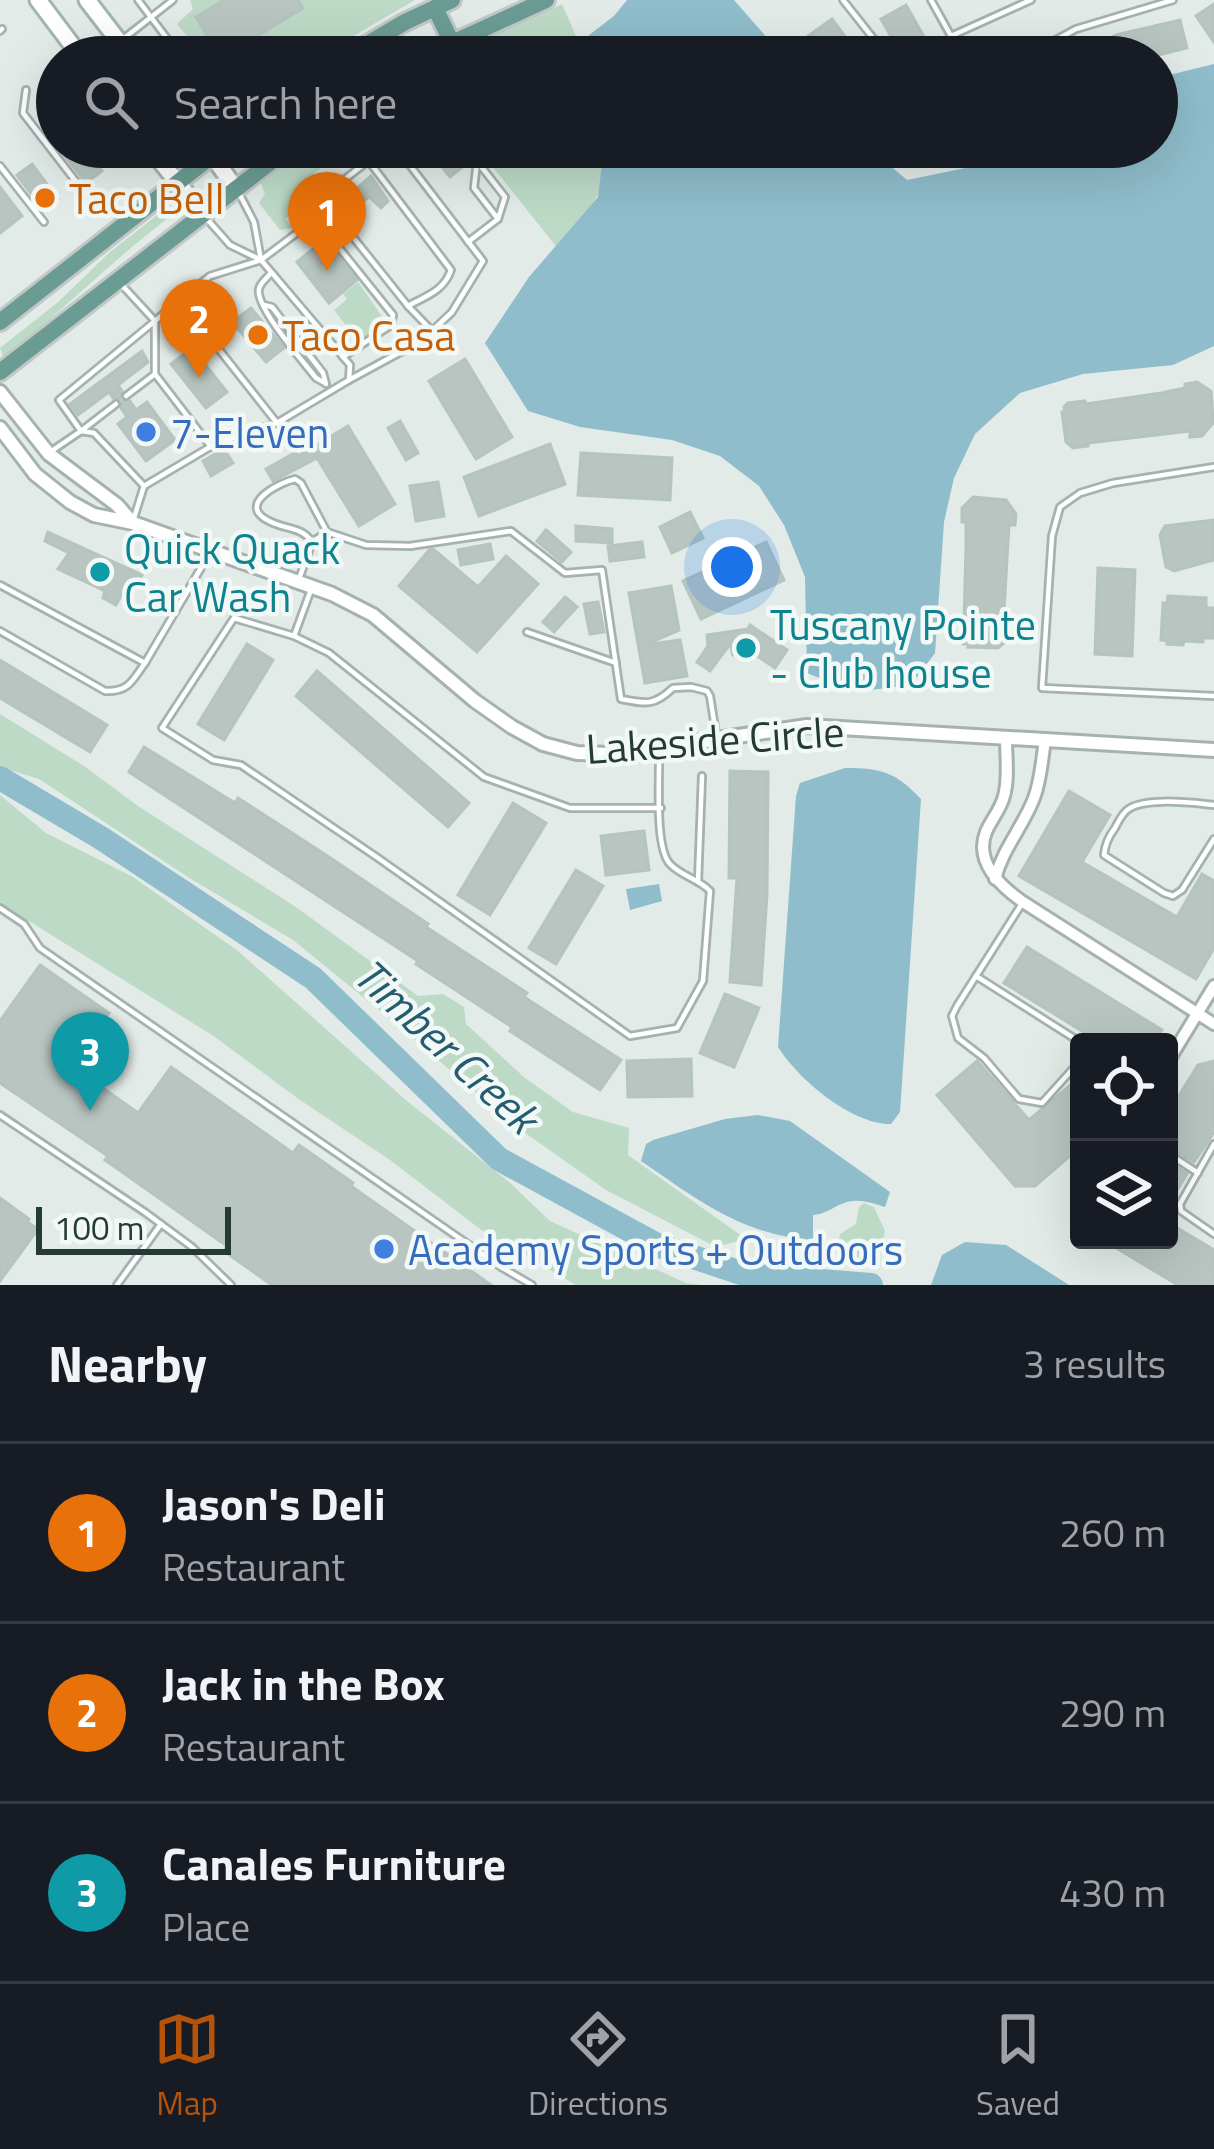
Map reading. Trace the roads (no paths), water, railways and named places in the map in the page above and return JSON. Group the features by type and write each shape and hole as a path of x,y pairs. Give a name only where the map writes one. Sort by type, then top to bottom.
{"main road":[{"path":"38,0 65,36"},
{"path":"87,0 114,36"},
{"path":"480,36 546,0"},
{"path":"381,36 440,3 450,36"},
{"path":"165,168 203,214"},
{"path":"0,322 193,168"},
{"path":"224,168 236,189"},
{"path":"0,372 263,168"}],"street":[{"name":"Lakeside Circle","path":"0,392 49,454 117,505 133,523"},
{"name":"Lakeside Circle","path":"0,428 35,474 70,502 94,515 133,523 305,584 373,615 475,701 542,744 577,753 613,754 807,727 1214,750"},
{"path":"1006,738 1004,796 981,853 995,879 1023,902 1214,1024"},
{"path":"995,879 1000,857 1033,803 1045,740"},
{"path":"1178,1045 1214,986"}],"lane":[{"path":"138,0 166,36"},
{"path":"127,36 173,0"},
{"path":"843,0 871,36"},
{"path":"932,0 951,36 1031,0"},
{"path":"1063,36 1173,0"},
{"path":"26,90 23,113 36,130"},
{"path":"0,166 44,222"},
{"path":"65,168 84,192"},
{"path":"144,486 94,433 81,431 58,400 210,276 261,260 296,235 314,220 317,201 358,168"},
{"path":"374,168 451,270 439,290 408,306"},
{"path":"133,523 144,486 211,447 277,423 419,342 452,312 483,261 412,168"},
{"path":"476,168 474,188 498,219"},
{"path":"468,242 498,219 505,197 483,168"},
{"path":"236,189 254,222 261,260"},
{"path":"321,197 432,332"},
{"path":"203,214 230,245 261,260 272,272 350,365 349,380"},
{"path":"314,216 394,315 391,326 343,357"},
{"path":"272,272 260,285 258,297 330,391"},
{"path":"118,281 155,321 155,374 211,447"},
{"path":"180,300 277,423"},
{"path":"126,396 155,374"},
{"path":"49,454 116,404"},
{"path":"1214,466 1113,483 1080,493 1060,508 1052,536 1042,688 1214,696"},
{"path":"294,636 312,542 305,532 268,521 257,503 260,496 295,479 327,532 365,545 410,546 511,531 566,573 602,570 621,699 645,704 661,700 673,688 707,691 716,737"},
{"path":"312,542 327,532"},
{"path":"0,631 105,691 119,692 145,663 211,551"},
{"path":"0,585 145,663"},
{"path":"659,749 663,855 675,869 710,891 703,981 677,1028 630,1036 241,765 213,760 162,728 234,618 329,652 484,778 570,808 661,808"},
{"path":"527,632 616,663"},
{"path":"698,882 702,776"},
{"path":"1214,805 1139,804 1127,809 1103,848 1104,855 1173,896 1182,890 1214,839"},
{"path":"1206,853 1214,858"},
{"path":"1023,902 957,1006 953,1025 958,1038 984,1058 1019,1099 1042,1103 1070,1072"},
{"path":"0,908 24,924 40,948 532,1285"},
{"path":"976,976 1070,1036"},
{"path":"0,1115 192,1247 231,1285"},
{"path":"1214,1144 1180,1204 1180,1211 1214,1234"},
{"path":"1178,1160 1198,1173"},
{"path":"117,1285 160,1224"}],"water":[{"path":"627,0 734,0 766,36 588,36"},
{"path":"1214,64 1214,346 1173,365 1083,374 1020,393 975,434 954,478 944,522 935,653 911,685 854,692 807,673 805,577 784,525 759,486 720,456 672,440 580,427 528,411 485,343 529,277 598,197 601,168 893,168 907,180 965,168 1178,168 1178,73"},
{"path":"845,768 887,773 921,799 900,1112 891,1124 843,1109 799,1073 778,1047 796,796 800,783"},
{"path":"659,884 662,901 630,910 626,889"},
{"path":"758,1115 790,1121 890,1192 885,1207 848,1202 813,1215 813,1240 788,1237 722,1213 641,1161 646,1144 653,1140 725,1119"},
{"path":"965,1242 1006,1245 1069,1285 931,1285 942,1255"}],"waterway":[{"name":"Timber Creek","path":"0,778 101,838 313,978 499,1159 657,1245 747,1275 871,1285"}],"place":[{"name":"Taco Bell","path":"45,198"},
{"name":"Jason's Deli","path":"327,271"},
{"name":"Taco Casa","path":"258,335"},
{"name":"Jack in the Box","path":"199,378"},
{"name":"7-Eleven","path":"146,432"},
{"name":"Quick Quack Car Wash","path":"100,572"},
{"name":"Tuscany Pointe - Club house","path":"746,648"},
{"name":"Canales Furniture","path":"90,1111"},
{"name":"Academy Sports + Outdoors","path":"384,1249"}]}
